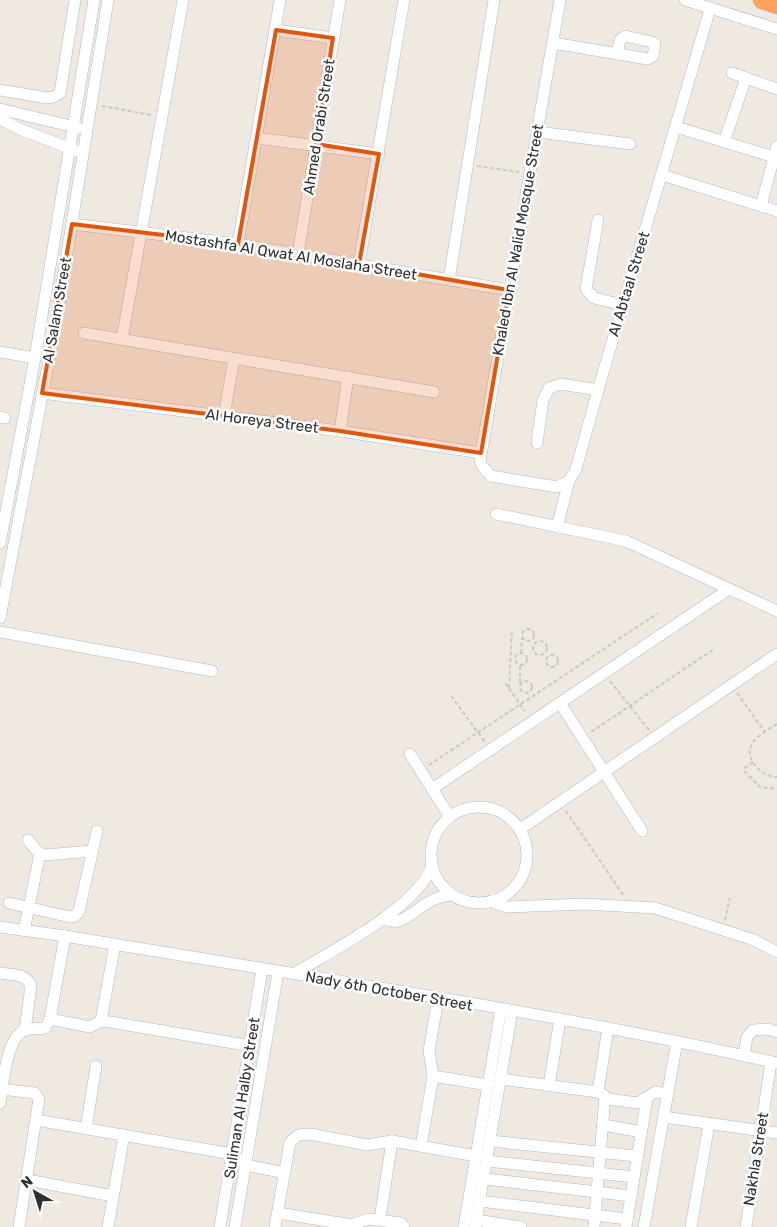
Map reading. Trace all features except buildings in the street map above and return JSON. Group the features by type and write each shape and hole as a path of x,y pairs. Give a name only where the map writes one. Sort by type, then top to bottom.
{"highway":[{"path":"762,0 777,5"}],"street":[{"path":"0,90 47,98 54,98 60,93 75,0"},
{"name":"Al Salam Street","path":"0,543 35,358 94,0"},
{"name":"Al Salam Street","path":"0,618 72,224 108,0"},
{"path":"122,339 160,116 183,0"},
{"path":"238,244 280,0"},
{"name":"Ahmed Orabi Street","path":"298,254 340,0"},
{"path":"359,264 404,0"},
{"path":"449,280 494,0"},
{"name":"Khaled Ibn Al Walid Mosque Street","path":"481,454 560,0"},
{"path":"685,0 777,29"},
{"name":"Al Abtaal Street","path":"557,527 569,481 576,469 710,9"},
{"path":"276,30 334,38"},
{"path":"552,44 617,54"},
{"path":"732,73 777,89"},
{"path":"724,142 746,78"},
{"path":"0,108 88,130"},
{"path":"0,119 22,130 84,153"},
{"path":"676,127 724,142 776,151 761,206"},
{"path":"538,132 630,144"},
{"path":"257,138 316,144 379,154"},
{"path":"662,175 777,211"},
{"path":"598,220 586,289 594,298 623,305"},
{"name":"Mostashfa Al Qwat Al Moslaha Street","path":"72,224 238,244 509,290"},
{"path":"84,333 434,392"},
{"path":"0,352 35,358"},
{"path":"224,416 234,359"},
{"path":"340,431 348,377"},
{"path":"537,443 543,400 549,388 561,384 598,390"},
{"name":"Al Horeya Street","path":"42,393 340,431 481,454"},
{"path":"481,454 482,466 491,476 557,487 569,481"},
{"path":"496,514 632,543 777,611"},
{"path":"432,789 729,589"},
{"path":"0,632 212,671"},
{"path":"519,830 777,654"},
{"path":"560,703 642,831"},
{"path":"410,754 450,818"},
{"path":"293,974 386,919 424,881 432,864 434,838 450,818 466,810 492,809 507,817 519,830 527,855 523,872 507,894 491,902"},
{"path":"9,903 70,917 77,914 97,831"},
{"path":"28,840 40,853 48,856 92,851"},
{"path":"24,931 40,853"},
{"path":"432,864 439,882 452,895 466,902 491,902 507,907 584,904 655,908 776,949"},
{"path":"386,919 392,921 400,920 430,900 452,895"},
{"name":"Nady 6th October Street","path":"0,927 114,944 560,1019 677,1041 774,1063"},
{"path":"25,1030 45,1028 50,1020 65,936"},
{"path":"101,1021 114,944"},
{"name":"Suliman Al Halby Street","path":"220,1227 251,1046 262,969"},
{"name":"Suliman Al Halby Street","path":"235,1227 278,972"},
{"path":"0,973 25,976 31,986 25,1030 11,1044 1,1089 0,1104"},
{"path":"421,1146 433,1076 429,1051 438,999"},
{"path":"481,1158 490,1140 500,1079 507,1010"},
{"path":"464,1227 478,1178 488,1085 507,1010"},
{"path":"548,1086 560,1019"},
{"path":"50,1020 90,1027 101,1021 251,1046"},
{"path":"594,1227 604,1125 603,1096 608,1028"},
{"path":"744,1056 748,1035 752,1030 777,1032"},
{"path":"644,1227 677,1041"},
{"name":"Nakhla Street","path":"746,1227 760,1131 774,1063"},
{"path":"86,1129 96,1066"},
{"path":"433,1076 488,1085"},
{"path":"500,1079 638,1103 655,1092 668,1094"},
{"path":"1,1089 38,1095 40,1103 19,1227"},
{"path":"480,1201 595,1214 627,1223 636,1156 647,1098"},
{"path":"664,1116 777,1133"},
{"path":"36,1120 232,1154 246,1165 285,1172"},
{"path":"692,1227 709,1124"},
{"path":"604,1125 641,1132"},
{"path":"275,1227 290,1142 299,1135 310,1134 367,1145 392,1141 481,1158 599,1174 634,1176"},
{"path":"108,1227 124,1135"},
{"path":"490,1140 600,1154 636,1156"},
{"path":"380,1219 392,1141"},
{"path":"478,1178 631,1196"},
{"path":"478,1178 480,1201 476,1224 521,1227"},
{"path":"26,1180 113,1196"},
{"path":"278,1213 352,1225 368,1219 380,1219 401,1223 404,1227"}],"path":[{"path":"92,104 160,116"},
{"path":"468,165 531,174"},
{"path":"421,771 658,613"},
{"path":"510,659 514,659 521,653 522,632 528,628 533,631 535,643 533,651 538,655 544,654"},
{"path":"509,688 512,629"},
{"path":"522,638 527,641 533,640"},
{"path":"535,643 544,642 547,648 544,654"},
{"path":"582,738 714,649"},
{"path":"520,666 526,664 528,658 521,653"},
{"path":"544,654 548,666 557,666 557,657 552,654 546,658"},
{"path":"514,659 520,666 520,684 522,692 530,692 531,683 526,680 520,684"},
{"path":"604,673 655,738"},
{"path":"505,682 525,711"},
{"path":"731,686 765,732"},
{"path":"451,696 490,750"},
{"path":"777,724 752,744 751,751 753,762 763,773 777,777"},
{"path":"753,762 744,770 752,781 765,789 777,790"},
{"path":"559,802 631,906"},
{"path":"722,930 730,898"}],"highlighted area":[{"path":"276,30 333,38 316,144 379,154 359,264 509,290 481,453 340,431 42,393 72,224 238,244"}]}
